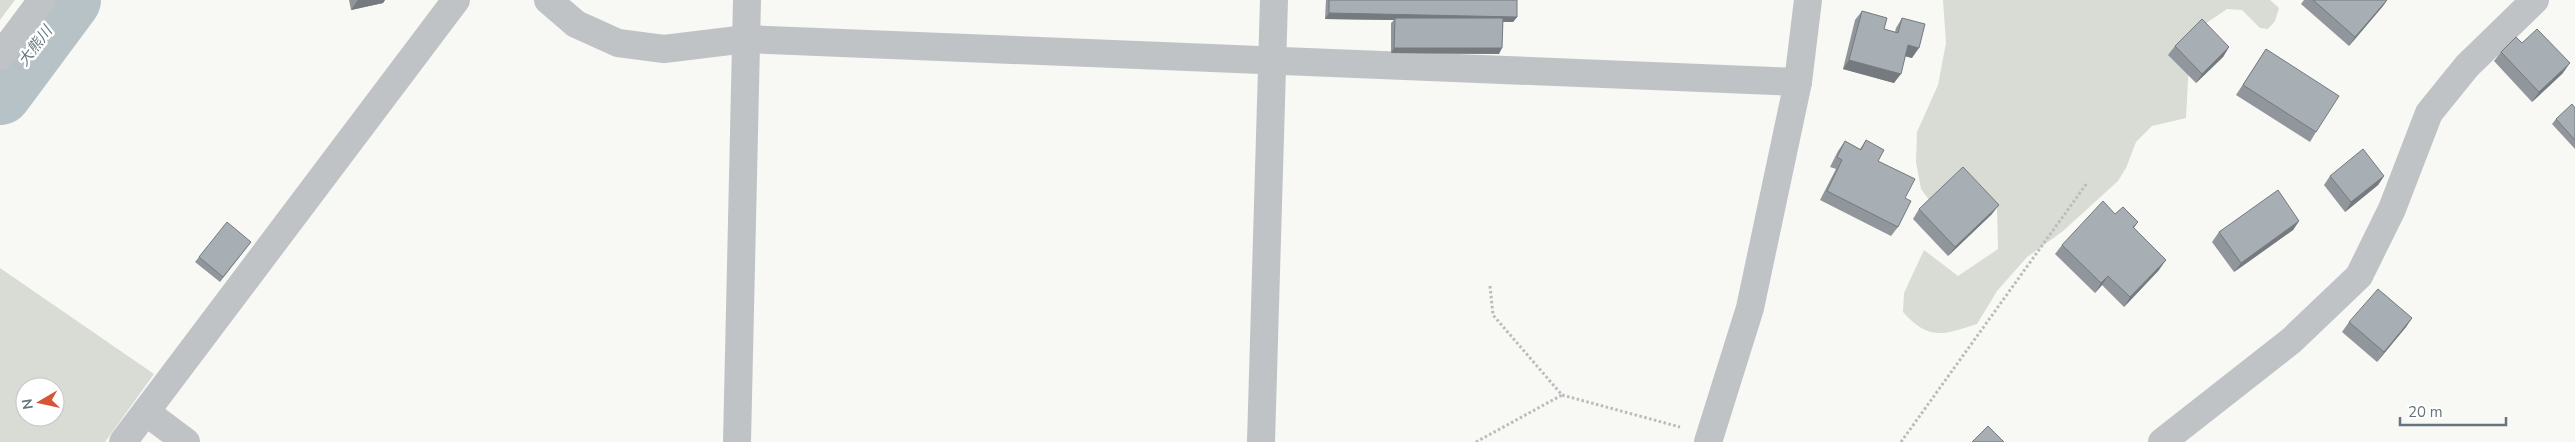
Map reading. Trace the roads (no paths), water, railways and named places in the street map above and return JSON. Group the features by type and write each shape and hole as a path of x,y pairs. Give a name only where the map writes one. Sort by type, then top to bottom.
{"street":[{"path":"0,56 42,0"},
{"path":"123,442 456,0"},
{"path":"548,0 576,24 618,44 664,49 746,39 1798,82"},
{"path":"736,442 747,0"},
{"path":"1262,442 1274,0"},
{"path":"1715,440 1750,308 1798,82 1808,0"},
{"path":"2162,442 2292,340 2359,276 2392,209 2429,113 2467,66 2535,0"},
{"path":"146,412 186,442"}],"waterway":[{"name":"大熊川","path":"0,93 69,0"}]}
